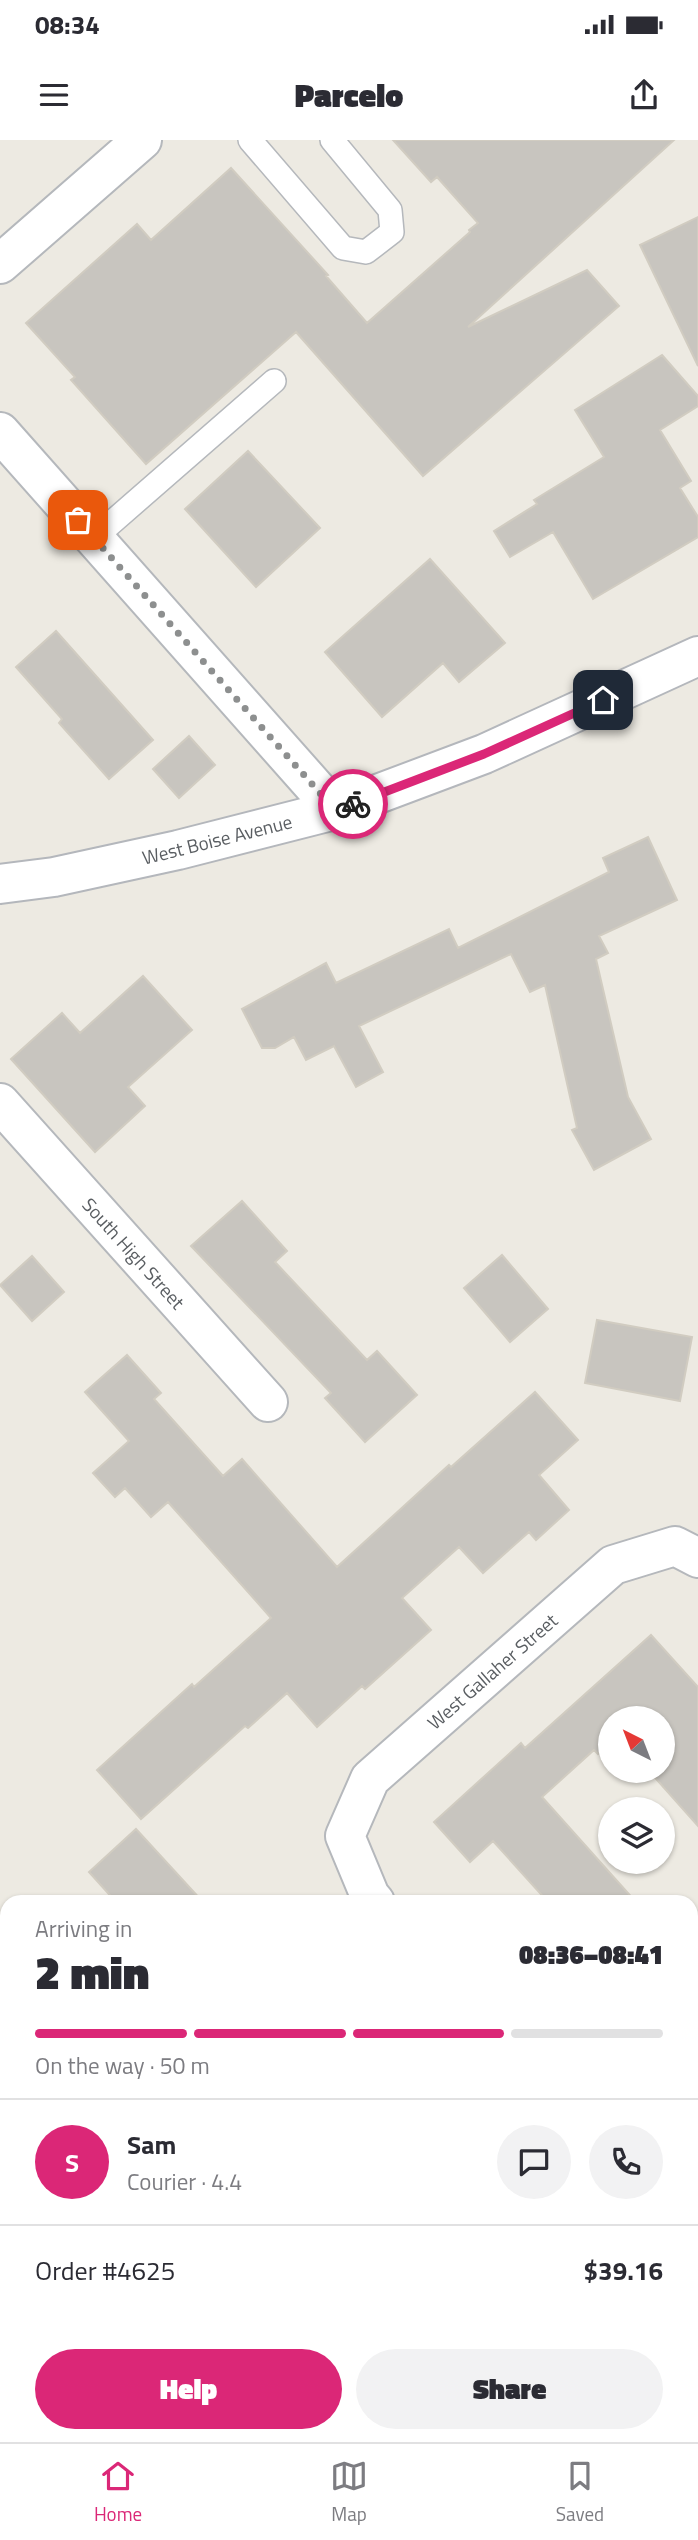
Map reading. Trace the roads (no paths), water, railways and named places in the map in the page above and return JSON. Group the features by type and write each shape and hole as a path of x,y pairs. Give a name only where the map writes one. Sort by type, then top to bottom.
{"street":[{"path":"0,264 142,140"},
{"path":"0,432 335,810"},
{"name":"West Boise Avenue","path":"0,884 54,877 178,850 335,810 484,754 698,656"},
{"name":"South High Street","path":"0,1103 268,1402"},
{"name":"West Gallaher Street","path":"370,1895 345,1836 370,1779 613,1565 686,1552"}],"lane":[{"path":"250,140 343,248 366,252 391,232 390,209 332,140"},
{"path":"94,538 274,381"}]}
